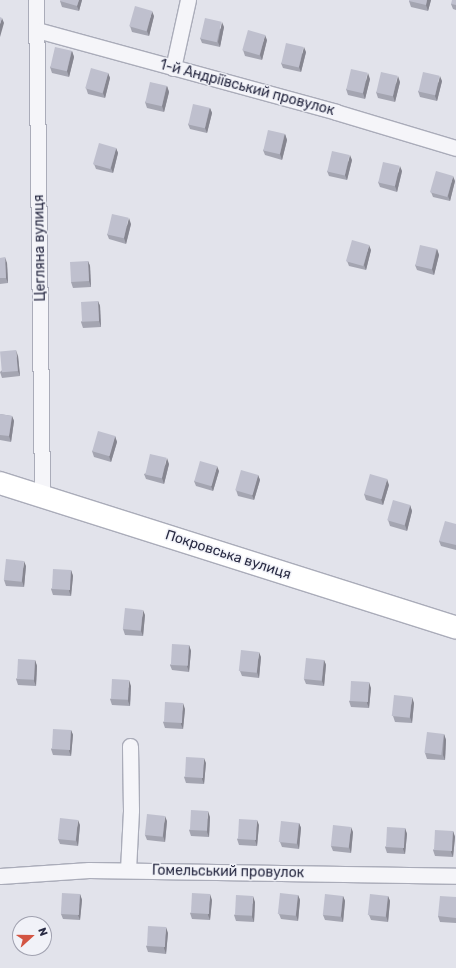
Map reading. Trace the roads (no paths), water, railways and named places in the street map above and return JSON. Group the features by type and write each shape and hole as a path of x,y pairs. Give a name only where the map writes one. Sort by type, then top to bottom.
{"highway":[{"name":"Покровська вулиця","path":"0,483 456,628"}],"street":[{"name":"Цегляна вулиця","path":"36,0 42,496"},
{"path":"173,68 188,0"},
{"name":"1-й Андріївський провулок","path":"37,30 336,112 456,148"},
{"path":"128,870 131,810 130,746"},
{"name":"Гомельський провулок","path":"0,876 89,870 128,870 456,876"}]}
